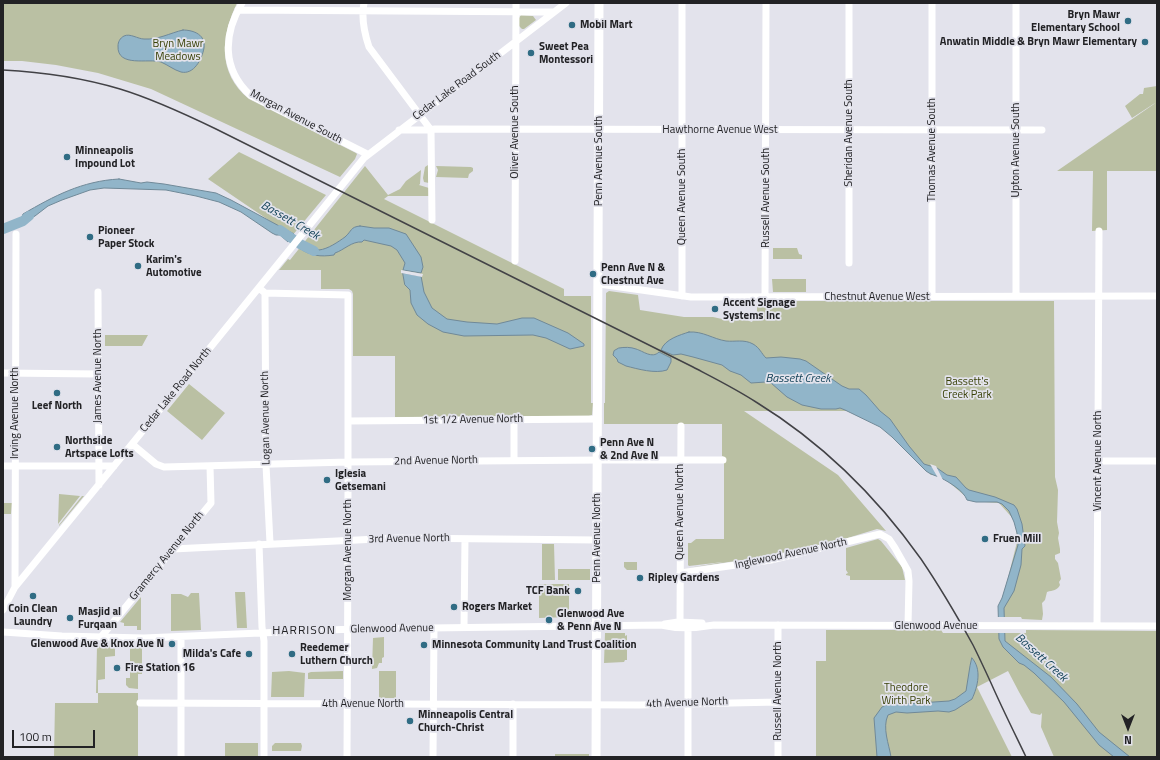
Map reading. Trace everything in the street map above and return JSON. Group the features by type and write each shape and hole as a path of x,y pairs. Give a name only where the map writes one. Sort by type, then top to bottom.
{"main road":[{"name":"Penn Avenue South","path":"598,320 599,3"},
{"name":"Penn Avenue North","path":"596,757 598,320"}],"street":[{"name":"Oliver Avenue South","path":"515,262 516,3"},
{"name":"Cedar Lake Road South","path":"352,172 367,154 566,3"},
{"name":"Queen Avenue South","path":"682,3 682,296"},
{"name":"Russell Avenue South","path":"765,297 766,3"},
{"name":"Sheridan Avenue South","path":"849,3 849,263"},
{"name":"Thomas Avenue South","path":"932,3 932,296"},
{"name":"Upton Avenue South","path":"1016,3 1016,296"},
{"path":"240,6 363,6 554,12"},
{"name":"Morgan Avenue South","path":"240,6 232,23 229,35 228,55 232,70 242,88 250,95 367,154"},
{"path":"363,6 365,36 369,47 431,130 432,220"},
{"name":"Hawthorne Avenue West","path":"399,130 1042,130"},
{"name":"Cedar Lake Road North","path":"3,610 15,587 132,444 262,290 282,259 298,238 352,172"},
{"name":"Vincent Avenue North","path":"1097,626 1099,232"},
{"name":"Irving Avenue North","path":"15,587 16,237"},
{"name":"Chestnut Avenue West","path":"599,288 682,296 1157,296"},
{"name":"Morgan Avenue North","path":"262,290 348,295 347,757"},
{"name":"Logan Avenue North","path":"262,290 266,465 270,543"},
{"name":"James Avenue North","path":"98,292 99,485"},
{"path":"3,373 98,374"},
{"path":"514,419 514,460"},
{"name":"1st 1/2 Avenue North","path":"348,421 598,419"},
{"name":"Queen Avenue North","path":"680,622 681,426"},
{"name":"2nd Avenue North","path":"132,444 156,464 164,467 348,462 723,460"},
{"path":"1098,461 1157,461"},
{"path":"3,466 114,466"},
{"name":"Gramercy Avenue North","path":"101,637 211,503 210,466"},
{"name":"Inglewood Avenue North","path":"680,573 772,560 877,534 889,539 908,571 908,625"},
{"name":"3rd Avenue North","path":"173,549 270,543 398,538 597,540"},
{"path":"464,539 464,627"},
{"path":"258,544 264,641 264,757"},
{"name":"Glenwood Avenue","path":"661,625 669,622 695,622 714,625"},
{"name":"Glenwood Avenue","path":"3,632 62,636 181,637 347,630 597,625 661,625 670,627 714,625 1157,626"},
{"name":"Russell Avenue North","path":"778,625 778,757"},
{"path":"688,627 688,757"},
{"path":"433,757 434,628"},
{"path":"181,637 181,757"},
{"name":"4th Avenue North","path":"140,703 596,705 778,702"},
{"path":"513,704 513,757"}],"green space":[{"name":"Bryn Mawr Meadows","path":"3,3 237,3 228,28 225,41 225,54 231,78 239,89 249,99 356,153 355,159 340,177 151,89 98,73 56,65 22,61 3,61"},
{"path":"521,15 533,16 536,20 522,29 519,26 519,18"},
{"path":"1157,86 1157,171 1107,171 1107,230 1092,231 1093,171 1057,171 1154,104 1155,103 1132,118 1125,106 1140,94 1143,94 1144,88"},
{"path":"239,152 326,195 292,236 208,179"},
{"path":"428,165 429,183 424,182 423,178 425,167"},
{"path":"365,166 388,195 400,189 406,181 421,170 419,185 429,188 429,196 388,196 384,199 564,289 564,296 591,296 592,415 395,417 395,356 353,356 352,291 349,289 321,289 321,270 279,270 288,259 290,260"},
{"path":"436,166 471,167 473,168 473,171 469,174 468,178 436,177 438,170"},
{"path":"773,248 797,248 799,254 802,255 802,259 773,259"},
{"path":"772,279 806,279 806,292 773,292"},
{"name":"Bassett's Creek Park","path":"609,291 638,295 640,310 684,317 713,317 731,321 732,318 738,317 752,322 757,315 757,301 1054,301 1055,477 1058,490 1057,522 1060,549 1060,553 1055,555 1055,559 1058,563 1061,579 1058,588 1047,592 1045,600 1042,603 1042,620 1022,619 1021,617 1000,617 1000,606 1017,542 1016,522 999,503 971,501 939,474 931,475 877,422 852,411 744,411 838,475 886,531 877,529 841,540 763,557 688,568 723,562 688,565 688,543 691,543 696,539 724,539 724,457 722,456 722,424 604,424 606,293"},
{"path":"105,335 148,335 142,346 105,346"},
{"path":"189,384 225,413 202,440 167,411"},
{"path":"59,494 80,496 58,524"},
{"path":"82,496 84,496 59,526 59,525"},
{"path":"3,503 12,503 11,514 3,514"},
{"path":"878,539 902,567 905,580 850,580 850,576 846,575 848,573 846,570 846,548"},
{"path":"542,544 554,544 555,580 542,580"},
{"path":"624,562 637,562 637,570 627,570 624,567"},
{"path":"558,569 590,569 590,580 558,580"},
{"path":"539,584 569,584 569,617 539,618"},
{"path":"235,592 245,592 247,628 237,628"},
{"path":"191,593 199,593 201,630 171,631 171,594 181,594 188,597"},
{"path":"141,597 141,630 137,630 137,626 124,626 124,623 120,622"},
{"name":"Theodore Wirth Park","path":"826,630 941,630 943,633 1026,633 1026,630 1157,631 1157,757 1054,757 1041,727 1042,713 1040,715 1031,713 1008,671 977,687 1012,757 816,757 816,661 826,661"},
{"path":"605,633 625,633 625,636 627,635 627,660 624,662 604,663"},
{"path":"384,637 384,657 382,658 382,663 379,663 377,668 372,669 373,638"},
{"path":"97,646 115,646 115,656 105,657 105,679 98,680 98,693 96,693"},
{"path":"130,646 142,646 142,674 138,674 138,689 129,688 126,685 126,678 130,678"},
{"path":"289,671 305,673 304,697 271,697 272,672"},
{"path":"343,671 343,679 308,679 308,673 311,672"},
{"path":"379,671 396,671 396,698 379,698"},
{"path":"98,693 138,693 138,757 54,757 55,703 98,703"},
{"path":"225,743 258,743 258,757 225,757"},
{"path":"275,743 301,743 301,751 272,751 272,746"},
{"path":"555,754 589,754 589,757 555,757"}],"water":[{"path":"183,30 195,32 201,37 204,43 203,52 197,65 190,71 181,72 156,61 128,60 119,53 118,43 120,39 126,35 149,39"},
{"path":"119,179 141,183 147,182 164,184 216,193 294,234 288,242 280,235 272,233 241,212 219,202 166,190 104,188 90,190 48,206 35,216 18,225 18,219 22,217 23,214 69,190 106,180"},
{"path":"13,223 13,228 3,233 3,226"},
{"path":"360,226 389,228 406,234 421,257 423,267 421,273 403,270 405,263 397,250 391,246 364,240 362,242 351,244 334,255 316,255 299,248 304,242 319,250 326,248 345,237 353,228"},
{"path":"403,273 421,276 424,292 432,308 447,319 497,324 522,318 534,318 568,333 584,344 584,346 570,349 546,338 533,335 464,336 443,332 428,324 417,315 411,303 410,290 405,285"},
{"name":"Bassett Creek","path":"689,332 699,333 726,341 750,342 757,347 766,358 781,357 806,361 842,386 849,389 859,389 880,411 890,419 924,464 937,468 947,475 956,477 969,490 995,497 1014,505 1017,509 1022,524 1025,546 1022,549 1021,565 1014,591 1004,608 1005,641 1051,677 1077,704 1099,732 1130,757 1114,757 1099,745 1064,702 1034,673 1019,663 1003,647 999,639 998,606 1002,598 1018,545 1014,522 1009,511 1002,504 997,502 976,502 967,500 963,493 952,484 926,471 880,427 845,410 840,408 821,409 802,405 787,397 771,383 751,383 741,375 730,371 722,365 681,354 673,355 661,350 669,340"},
{"path":"619,348 632,348 650,355 659,352 671,358 671,362 667,370 662,371 646,371 626,366 618,362 613,355 614,351"},
{"path":"972,658 977,667 978,678 972,699 955,710 949,712 896,712 888,715 886,720 886,736 891,757 877,757 874,718 882,707 890,703 903,704 949,701 955,699 966,691"}],"pier":[{"path":"401,270 423,274 422,277 401,273"},
{"path":"930,464 936,466 943,480 942,481 938,478"},
{"path":"997,617 1006,617 1006,633 997,633"}],"waterway":[{"name":"Bassett Creek","path":"3,229 23,221 29,216"},
{"name":"Bassett Creek","path":"280,230 300,244 314,251"}],"railway":[{"path":"3,70 33,72 92,82 132,93 181,112 693,367 741,393 780,418 803,435 846,472 886,514 921,559 973,645 1026,757"}],"place":[{"name":"Bryn Mawr Elementary School","path":"1128,21"},
{"name":"Mobil Mart","path":"572,25"},
{"name":"Anwatin Middle & Bryn Mawr Elementary","path":"1145,42"},
{"name":"Sweet Pea Montessori","path":"531,53"},
{"name":"Minneapolis Impound Lot","path":"67,157"},
{"name":"Pioneer Paper Stock","path":"90,237"},
{"name":"Karim's Automotive","path":"138,266"},
{"name":"Penn Ave N & Chestnut Ave","path":"593,274"},
{"name":"Accent Signage Systems Inc","path":"715,309"},
{"name":"Leef North","path":"57,393"},
{"name":"Northside Artspace Lofts","path":"57,447"},
{"name":"Penn Ave N & 2nd Ave N","path":"592,449"},
{"name":"Iglesia Getsemani","path":"327,480"},
{"name":"Fruen Mill","path":"985,539"},
{"name":"Ripley Gardens","path":"640,578"},
{"name":"TCF Bank","path":"578,591"},
{"name":"Coin Clean Laundry","path":"33,596"},
{"name":"Rogers Market","path":"454,607"},
{"name":"Masjid al Furqaan","path":"70,618"},
{"name":"Glenwood Ave & Penn Ave N","path":"549,620"},
{"name":"Glenwood Ave & Knox Ave N","path":"172,644"},
{"name":"Minnesota Community Land Trust Coalition","path":"424,645"},
{"name":"Milda's Cafe","path":"249,654"},
{"name":"Reedemer Luthern Church","path":"292,654"},
{"name":"Fire Station 16","path":"117,668"},
{"name":"Minneapolis Central Church-Christ","path":"410,721"}],"district":[{"name":"HARRISON","path":"304,631"}]}
